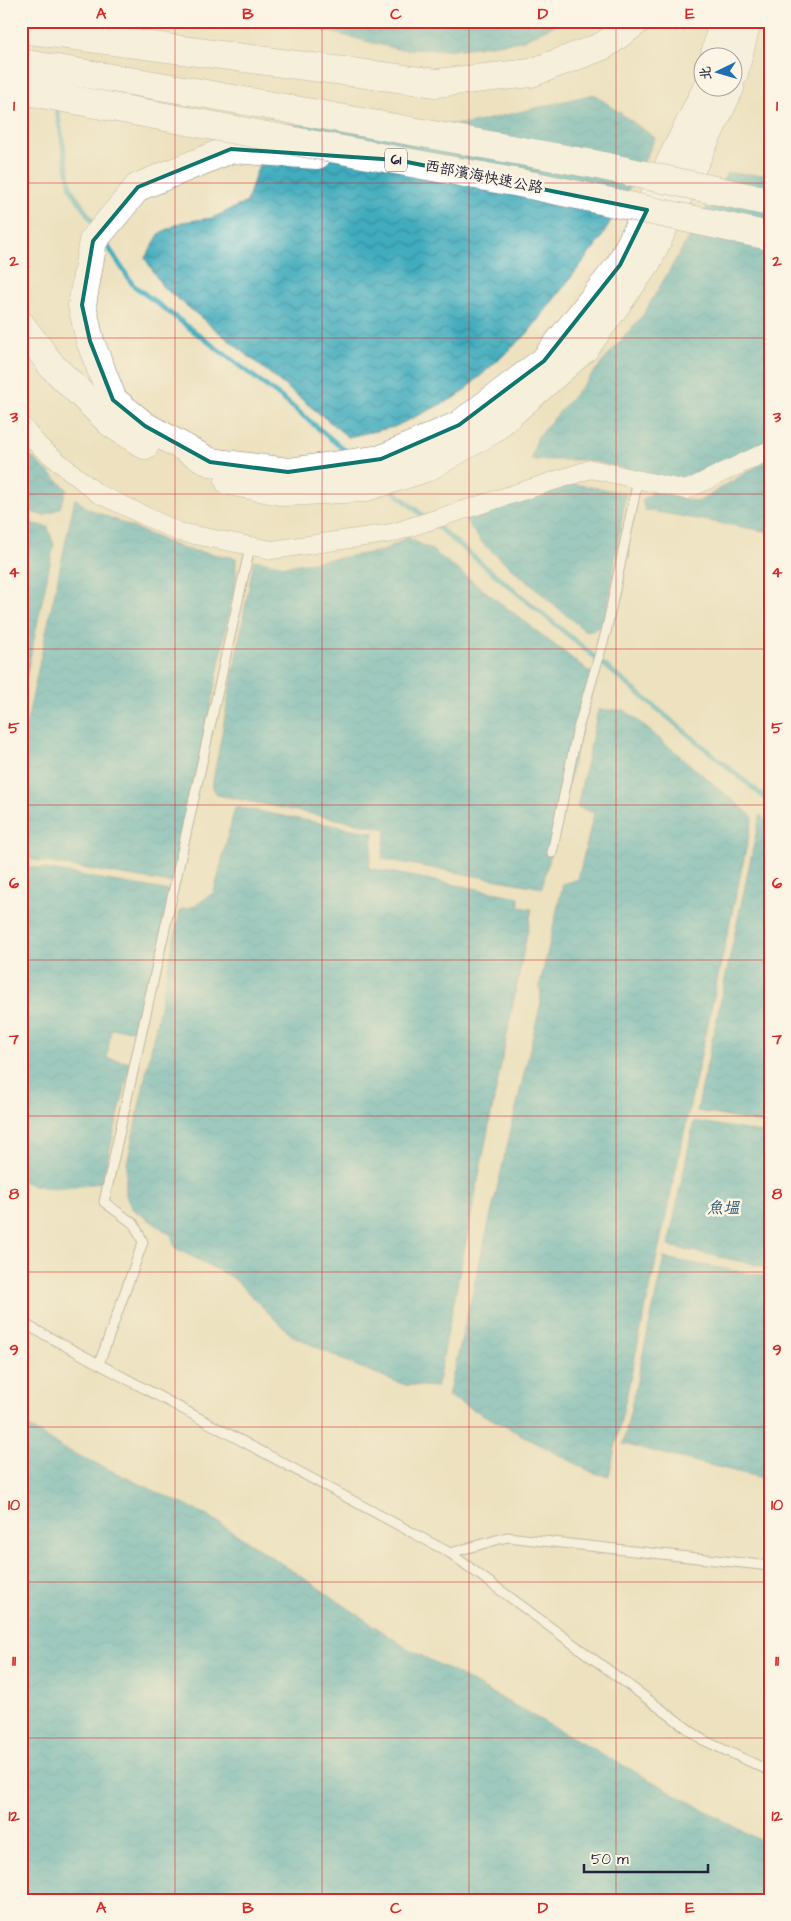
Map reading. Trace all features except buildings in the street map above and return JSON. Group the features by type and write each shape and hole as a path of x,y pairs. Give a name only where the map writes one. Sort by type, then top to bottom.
{"highway":[{"path":"35,31 436,83 531,73 603,46 637,21"},
{"path":"716,48 723,21"},
{"path":"740,48 746,21"},
{"name":"61","path":"21,63 184,90 593,164 770,202"},
{"name":"西部濱海快速公路","path":"21,90 535,186 770,236"},
{"path":"21,326 52,366 112,424 192,473 285,492 364,488 371,472 381,459 459,425 544,361 620,265 702,98"},
{"path":"397,160 231,149 138,187 93,241 82,305 90,341 113,400 146,426 210,462 288,472 371,472 426,468 492,430 585,348 647,262 725,98"}],"street":[{"path":"21,424 40,446 97,493 180,532 272,550 392,533 591,469 686,490 770,450"}],"lane":[{"path":"552,853 577,732 606,632 638,480"},
{"path":"99,1364 143,1242 134,1224 104,1202 250,546"},
{"path":"21,1322 450,1553 702,1740 770,1772"},
{"path":"450,1553 507,1536 770,1566"}],"highlighted area":[{"path":"231,149 397,160 647,210 620,265 544,361 459,425 381,459 288,472 210,462 145,426 113,400 90,341 82,305 93,241 138,187"}],"water":[{"path":"271,21 563,21 521,41 454,50 397,49 326,31"},
{"path":"594,94 655,138 645,160 600,240 527,334 458,396 394,427 348,437 162,286 145,258 160,233 182,222 212,218 247,202 257,170 278,124 468,124"},
{"path":"727,173 770,175 770,439 686,483 587,460 531,460 537,438 643,315"},
{"path":"21,447 67,489 60,508 44,516 21,509"},
{"path":"770,458 770,532 645,510 642,500 654,491 698,502"},
{"path":"574,484 626,493 605,625 586,632 481,542 462,515"},
{"path":"75,498 87,508 184,549 236,558 236,578 179,869 171,883 21,858 21,749"},
{"path":"21,521 48,527 54,545 21,701"},
{"path":"407,537 432,550 595,676 542,888 382,859 386,829 217,795 212,786 254,560 286,566 383,551"},
{"path":"598,710 625,710 753,817 609,1476 593,1473 448,1396 541,1002 540,984 563,884 578,879 594,813 577,807"},
{"path":"235,807 374,833 369,868 519,897 519,907 532,909 437,1387 405,1385 356,1366 291,1335 233,1278 175,1248 171,1235 131,1208 125,1192 127,1164 180,910 195,906 214,892"},
{"path":"760,815 770,823 770,1125 697,1111"},
{"path":"21,865 171,891 140,1030 111,1029 107,1058 131,1063 102,1182 82,1186 51,1188 40,1187 21,1181"},
{"name":"魚塭","path":"694,1121 770,1134 770,1268 668,1246"},
{"path":"664,1258 770,1277 770,1480 623,1444"},
{"path":"21,1422 67,1450 209,1516 405,1647 770,1846 770,1900 21,1900"}],"waterway":[{"path":"56,105 71,189 94,224"},
{"path":"105,242 133,285 282,398 348,453"},
{"path":"391,489 427,519"},
{"path":"434,524 770,802"}]}
